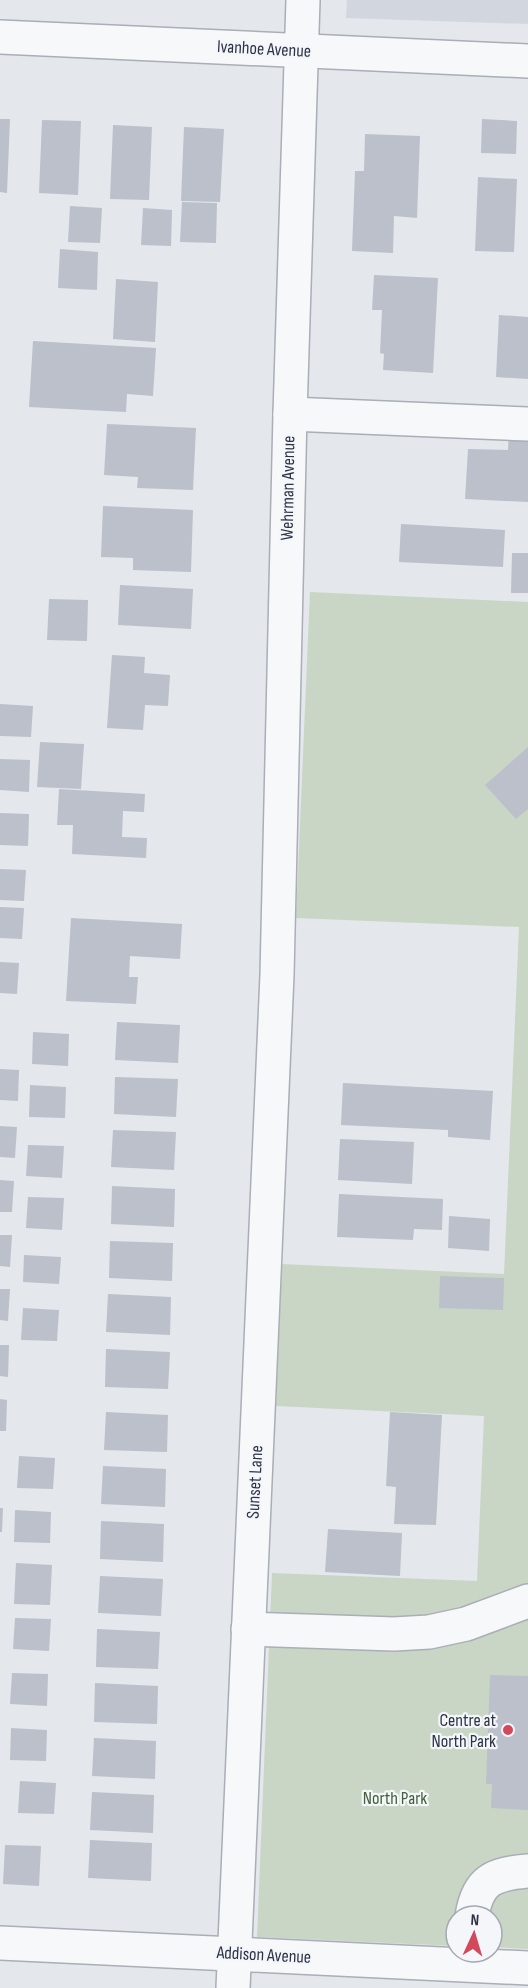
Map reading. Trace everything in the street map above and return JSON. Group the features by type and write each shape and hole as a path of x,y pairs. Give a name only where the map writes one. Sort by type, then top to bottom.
{"street":[{"name":"Wehrman Avenue","path":"277,975 290,414 303,0"},
{"name":"Ivanhoe Avenue","path":"0,37 528,61"},
{"path":"290,414 528,424"},
{"name":"Sunset Lane","path":"233,1988 277,975"},
{"path":"248,1629 394,1634 429,1632 466,1624 528,1601"},
{"path":"474,1904 476,1896 483,1886 494,1877 506,1873 528,1871"},
{"name":"Addison Avenue","path":"0,1943 472,1968 528,1968"}],"shaded area":[{"path":"347,0 528,0 528,24 346,18"}],"green space":[{"name":"North Park","path":"310,592 528,602 528,1949 504,1948 504,1904 444,1904 444,1945 257,1937 272,1573 477,1581 484,1416 276,1406 282,1264 504,1274 519,927 296,918"}],"building":[{"path":"0,119 10,119 7,193 0,192"},
{"path":"482,119 517,121 516,154 481,153"},
{"path":"42,120 81,121 78,195 39,193"},
{"path":"113,125 152,127 149,200 110,199"},
{"path":"184,127 224,129 220,202 181,201"},
{"path":"365,134 420,136 417,218 394,216 393,253 352,251 355,171 364,171"},
{"path":"478,177 517,179 514,252 475,251"},
{"path":"182,202 217,203 216,243 180,242"},
{"path":"70,206 102,208 100,243 68,242"},
{"path":"143,208 172,210 171,246 141,245"},
{"path":"60,249 98,252 97,290 58,288"},
{"path":"374,275 438,278 433,373 383,370 384,354 380,353 382,310 372,310"},
{"path":"116,279 158,282 155,342 113,339"},
{"path":"499,315 528,317 528,379 496,377"},
{"path":"33,341 156,348 153,396 127,394 126,412 29,407"},
{"path":"107,424 196,428 193,490 137,488 138,477 104,475"},
{"path":"509,431 528,432 528,502 465,499 468,449 508,450"},
{"path":"103,506 193,510 191,572 133,570 133,558 101,557"},
{"path":"401,524 505,530 503,567 399,562"},
{"path":"512,553 528,553 528,593 511,593"},
{"path":"120,585 193,589 191,629 118,625"},
{"path":"49,599 88,600 87,641 47,640"},
{"path":"112,655 145,657 144,673 170,675 168,706 145,705 143,730 107,728"},
{"path":"0,704 33,706 31,737 0,736"},
{"path":"40,742 84,744 81,789 37,787"},
{"path":"528,747 528,809 516,819 485,785"},
{"path":"0,759 30,760 29,792 0,790"},
{"path":"59,789 145,794 144,812 123,811 122,837 147,838 146,858 72,854 73,825 57,825"},
{"path":"0,813 29,814 28,846 0,845"},
{"path":"0,869 26,870 24,901 0,900"},
{"path":"0,907 24,908 22,939 0,938"},
{"path":"71,918 182,924 180,959 130,956 129,977 138,977 136,1004 66,1001"},
{"path":"0,962 19,963 17,994 0,993"},
{"path":"117,1022 180,1025 178,1063 115,1060"},
{"path":"33,1032 69,1034 68,1066 32,1064"},
{"path":"0,1069 19,1070 18,1101 0,1100"},
{"path":"115,1077 178,1079 176,1117 114,1114"},
{"path":"343,1083 493,1091 490,1140 448,1137 448,1130 341,1125"},
{"path":"30,1085 66,1087 65,1118 29,1117"},
{"path":"0,1126 17,1127 15,1158 0,1157"},
{"path":"113,1130 176,1132 174,1170 111,1167"},
{"path":"340,1139 414,1142 412,1184 338,1180"},
{"path":"28,1145 64,1146 62,1178 26,1176"},
{"path":"0,1180 14,1181 12,1212 0,1212"},
{"path":"112,1186 175,1189 174,1227 111,1224"},
{"path":"339,1194 443,1199 442,1230 414,1229 413,1240 337,1237"},
{"path":"28,1197 64,1198 62,1230 26,1228"},
{"path":"449,1216 490,1219 489,1251 448,1248"},
{"path":"0,1235 12,1235 10,1267 0,1266"},
{"path":"110,1241 173,1243 172,1281 109,1278"},
{"path":"24,1255 61,1257 59,1284 23,1282"},
{"path":"440,1276 504,1278 503,1310 439,1308"},
{"path":"0,1289 10,1289 8,1321 0,1320"},
{"path":"108,1294 171,1297 170,1335 106,1332"},
{"path":"23,1308 59,1310 57,1341 21,1340"},
{"path":"0,1345 9,1345 8,1377 0,1376"},
{"path":"106,1349 170,1352 168,1389 105,1387"},
{"path":"0,1399 7,1400 6,1431 0,1431"},
{"path":"106,1412 168,1415 167,1452 104,1450"},
{"path":"390,1412 442,1415 436,1525 394,1524 396,1487 386,1486"},
{"path":"19,1456 55,1458 53,1489 17,1488"},
{"path":"103,1466 166,1469 165,1507 101,1504"},
{"path":"0,1508 3,1508 2,1532 0,1532"},
{"path":"15,1510 51,1512 50,1543 14,1542"},
{"path":"101,1521 164,1524 163,1562 100,1559"},
{"path":"328,1529 402,1533 400,1576 325,1572"},
{"path":"16,1563 52,1565 50,1605 14,1604"},
{"path":"100,1576 163,1579 161,1616 98,1613"},
{"path":"15,1618 51,1619 49,1651 13,1649"},
{"path":"97,1629 160,1632 158,1669 96,1667"},
{"path":"12,1673 48,1674 47,1706 10,1704"},
{"name":"Centre at North Park","path":"490,1675 528,1676 528,1810 491,1808 492,1784 486,1784"},
{"path":"95,1683 158,1686 157,1724 94,1722"},
{"path":"11,1728 47,1730 46,1761 10,1760"},
{"path":"94,1738 156,1741 155,1779 92,1776"},
{"path":"20,1781 56,1783 54,1814 18,1813"},
{"path":"92,1792 154,1795 153,1833 90,1830"},
{"path":"90,1840 152,1843 151,1881 88,1878"},
{"path":"5,1845 41,1846 39,1886 3,1884"}],"place":[{"name":"Centre at North Park","path":"508,1730"}]}
